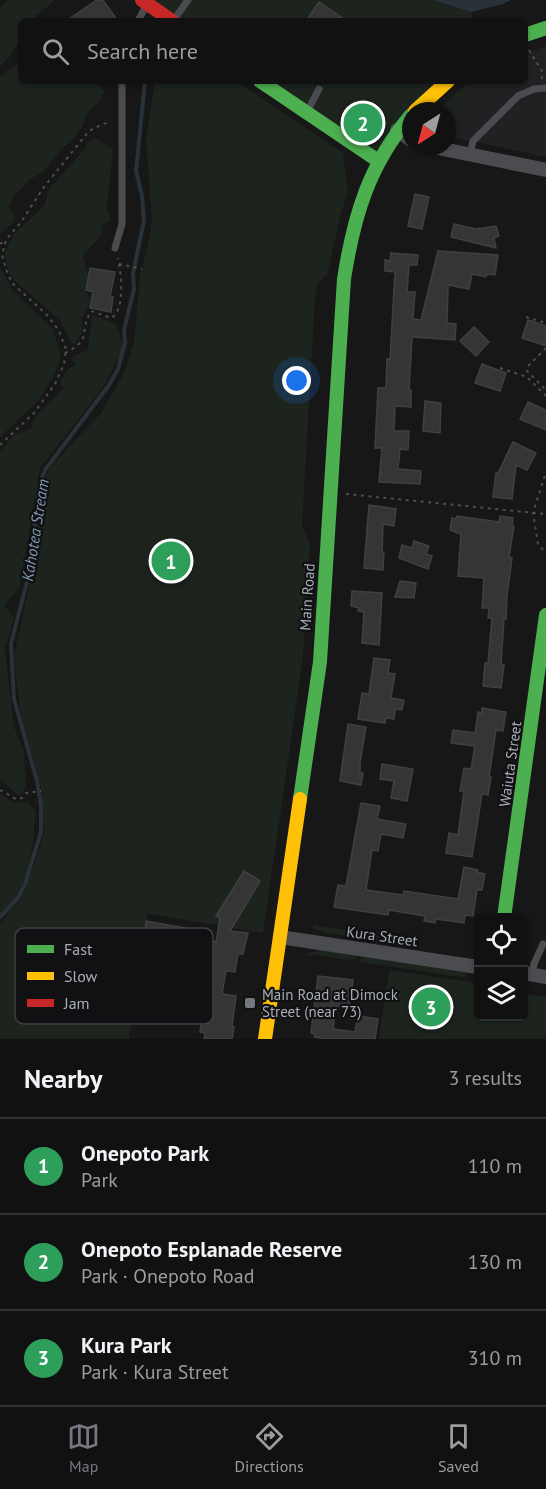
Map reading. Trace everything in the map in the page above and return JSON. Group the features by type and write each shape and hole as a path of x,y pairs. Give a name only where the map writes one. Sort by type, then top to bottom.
{"main road":[{"path":"144,2 168,18"},
{"path":"528,34 546,28"},
{"path":"264,84 377,160"},
{"path":"425,102 445,84"},
{"name":"Main Road","path":"264,1039 320,662 344,279 349,243 369,175 402,124"},
{"name":"Waiuta Street","path":"505,913 546,615"}],"street":[{"path":"396,130 402,134"},
{"path":"456,152 546,170"},
{"name":"Kura Street","path":"280,937 474,966"}],"lane":[{"path":"175,18 188,0"},
{"path":"139,18 144,2"},
{"path":"115,248 122,224 122,84"},
{"path":"470,155 473,141 519,96 534,89 546,88"},
{"path":"307,113 319,89"},
{"path":"534,975 534,964 543,944"}],"path":[{"path":"530,51 542,71"},
{"path":"0,244 21,222 44,188 89,131 103,124 123,119"},
{"path":"0,445 34,413 55,384 64,364 65,353 59,331 48,316 12,283 2,255 6,240"},
{"path":"65,353 78,347 82,342 86,319 91,311 111,318 120,308 121,273 115,248"},
{"path":"119,264 141,268"},
{"path":"526,317 546,323"},
{"path":"546,348 527,367 527,371 546,390"},
{"path":"500,368 527,377 546,396"},
{"path":"543,550 538,544 533,513 546,472"},
{"path":"345,494 546,514"},
{"path":"0,790 16,799 22,798 26,793 41,791"}],"shaded area":[{"path":"9,0 55,0 34,18 18,18 16,46 0,66 0,8"},
{"path":"142,0 433,0 471,12 474,18 168,18"},
{"path":"433,0 511,0 471,12"},
{"path":"546,46 546,157 456,138 456,106 469,86 473,84 528,84 528,53"},
{"path":"18,62 18,84 98,84 104,91 100,100 87,114 75,137 44,171 29,180 13,197 9,208 15,216 12,224 0,234 0,77"},
{"path":"155,84 240,84 343,153 348,192 327,275 319,282 315,298 302,525 310,545 303,657 263,933 148,914 146,928 15,928 15,1024 131,1024 129,1039 0,1039 0,923 22,897 44,831 41,787 21,716 14,657 31,577 35,525 42,485 50,468 102,412 125,371 134,342 140,276 152,218 146,140"},
{"path":"264,84 445,84 429,102 402,102 402,132 377,160"},
{"path":"467,84 473,84 456,106 456,102 446,102"},
{"path":"96,138 113,150 107,207 111,220 103,224 101,235 83,256 88,274 85,291 90,297 89,307 82,317 82,333 74,345 70,342 60,320 15,281 8,271 5,252 14,234 44,206 49,189 84,150 88,142"},
{"path":"0,267 13,291 53,329 61,356 55,374 38,401 0,437"},
{"path":"92,315 116,324 124,348 102,389 40,468 20,587 4,606 14,617 5,649 14,727 24,751 26,787 19,796 0,779 0,451 15,434 31,429 35,416 64,388 60,383 66,371 75,365 71,357 88,350"},
{"path":"0,793 12,802 29,803 36,812 32,851 22,888 0,914"},
{"path":"315,925 380,936 378,941 326,933 312,928"},
{"path":"321,950 356,955 355,961 305,954"},
{"path":"361,956 467,972 466,978 360,962"},
{"path":"389,970 474,982 474,1021 528,1021 528,995 546,997 546,1039 379,1039"}],"building":[{"path":"97,0 103,0 116,18 70,18"},
{"path":"319,2 343,18 308,18"},
{"path":"415,194 429,197 422,229 408,226"},
{"path":"454,224 476,229 496,226 499,236 494,238 496,248 451,237"},
{"path":"438,251 498,255 495,275 487,274 486,277 472,274 469,289 448,285 447,323 456,324 455,340 412,337 409,390 411,390 411,407 395,406 394,431 409,431 408,450 400,449 398,469 421,471 420,484 379,482 382,448 375,448 378,388 386,388 395,272 385,271 385,260 390,261 391,253 418,255 417,265 409,265 407,292 415,292 413,319 421,320"},
{"path":"90,268 115,272 110,297 113,297 111,312 90,308 93,292 86,290"},
{"path":"528,320 546,326 546,346 522,338"},
{"path":"474,327 489,342 476,356 460,341"},
{"path":"482,364 506,373 500,391 475,383"},
{"path":"425,401 441,403 440,433 423,431"},
{"path":"528,402 546,410 546,430 520,419"},
{"path":"513,442 536,453 527,470 516,465 512,499 493,497 496,473"},
{"path":"369,505 396,509 394,526 383,524 383,570 364,568"},
{"path":"457,516 499,522 500,516 513,518 512,526 514,526 509,557 512,558 506,619 504,619 501,665 504,665 501,688 483,686 485,663 488,663 492,618 488,618 489,608 482,608 484,578 458,576 461,534 450,530 452,518 456,519"},
{"path":"414,541 429,546 426,554 432,556 428,569 399,558 402,545 412,548"},
{"path":"400,581 416,583 414,598 395,597"},
{"path":"352,591 382,593 379,645 362,643 364,612 351,606"},
{"path":"374,658 390,660 388,673 395,674 391,698 404,700 402,710 395,709 394,719 386,718 385,723 358,719 362,693 369,694"},
{"path":"482,708 506,712 503,731 496,730 488,795 482,794 472,857 446,853 449,833 458,835 464,791 460,791 464,768 471,769 475,746 451,743 453,730 475,733 478,712 482,713"},
{"path":"348,724 366,727 360,763 360,773 363,773 361,785 340,781"},
{"path":"382,764 413,769 407,801 391,798 394,781 380,779"},
{"path":"361,803 380,806 377,819 406,824 403,838 381,834 378,851 372,850 366,890 403,895 404,891 458,899 464,867 478,870 477,872 485,874 482,890 477,890 473,916 465,915 464,923 436,919 435,923 424,921 425,916 389,910 388,915 334,907 338,885 346,886"},
{"path":"244,871 260,881 230,931 248,933 243,954 238,954 235,972 226,971 222,994 236,996 232,1039 204,1039 205,1033 200,1032 201,1024 213,1024 213,941 216,942 220,918 216,916"},
{"path":"146,921 186,928 145,928"},
{"path":"318,976 353,980 349,1008 336,1006 333,1029 355,1032 358,1016 378,1019 375,1039 314,1037 315,1034 311,1033"}],"waterway":[{"name":"Kahotea Stream","path":"0,917 18,898 25,884 41,832 41,806 37,781 14,699 11,644 29,574 39,486 45,470 109,385 118,369 125,343 124,330 134,289 133,273 144,221 142,196 136,171 145,84"}],"traffic: fast":[{"path":"528,34 546,28"},
{"path":"264,84 377,160"},
{"path":"300,799 320,662 344,279 353,233 366,192 384,153 402,126"},
{"path":"505,913 546,615"}],"traffic: slow":[{"path":"425,102 445,84"},
{"path":"265,1039 300,799"}],"traffic: jam":[{"path":"142,0 168,18"}],"place":[{"name":"Onepoto Esplanade Reserve","path":"363,123"},
{"name":"Onepoto Park","path":"171,561"},
{"name":"Main Road at Dimock Street (near 73)","path":"250,1003"},
{"name":"Kura Park","path":"431,1007"}]}
